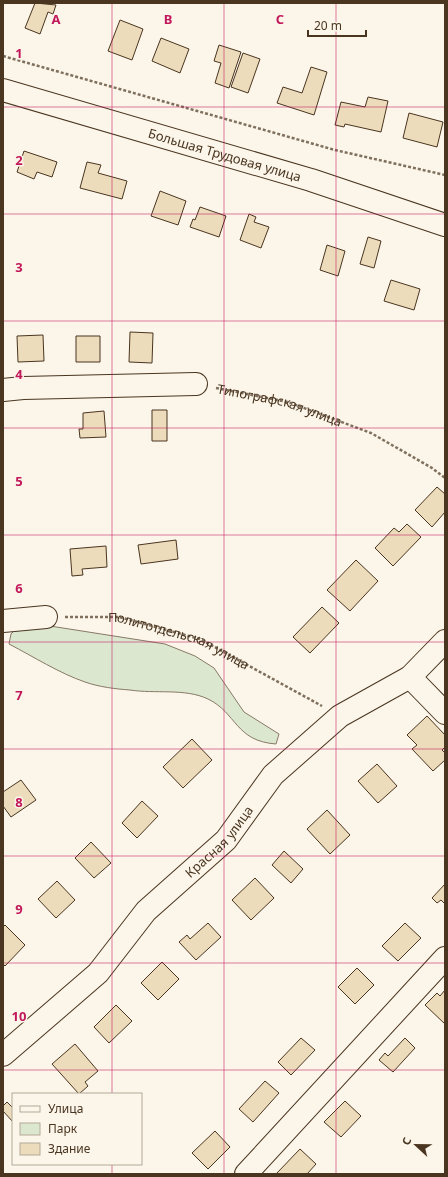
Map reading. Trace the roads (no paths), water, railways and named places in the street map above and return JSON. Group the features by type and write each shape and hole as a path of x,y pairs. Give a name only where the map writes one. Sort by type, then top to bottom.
{"street":[{"name":"Большая Трудовая улица","path":"3,90 311,180 445,225"},
{"path":"3,390 23,388 196,384"},
{"path":"3,621 46,617"},
{"name":"Красная улица","path":"3,1055 98,973 146,911 226,840 273,775 340,716 410,677 445,641"},
{"path":"410,677 445,713"},
{"path":"246,1174 445,958"}]}
